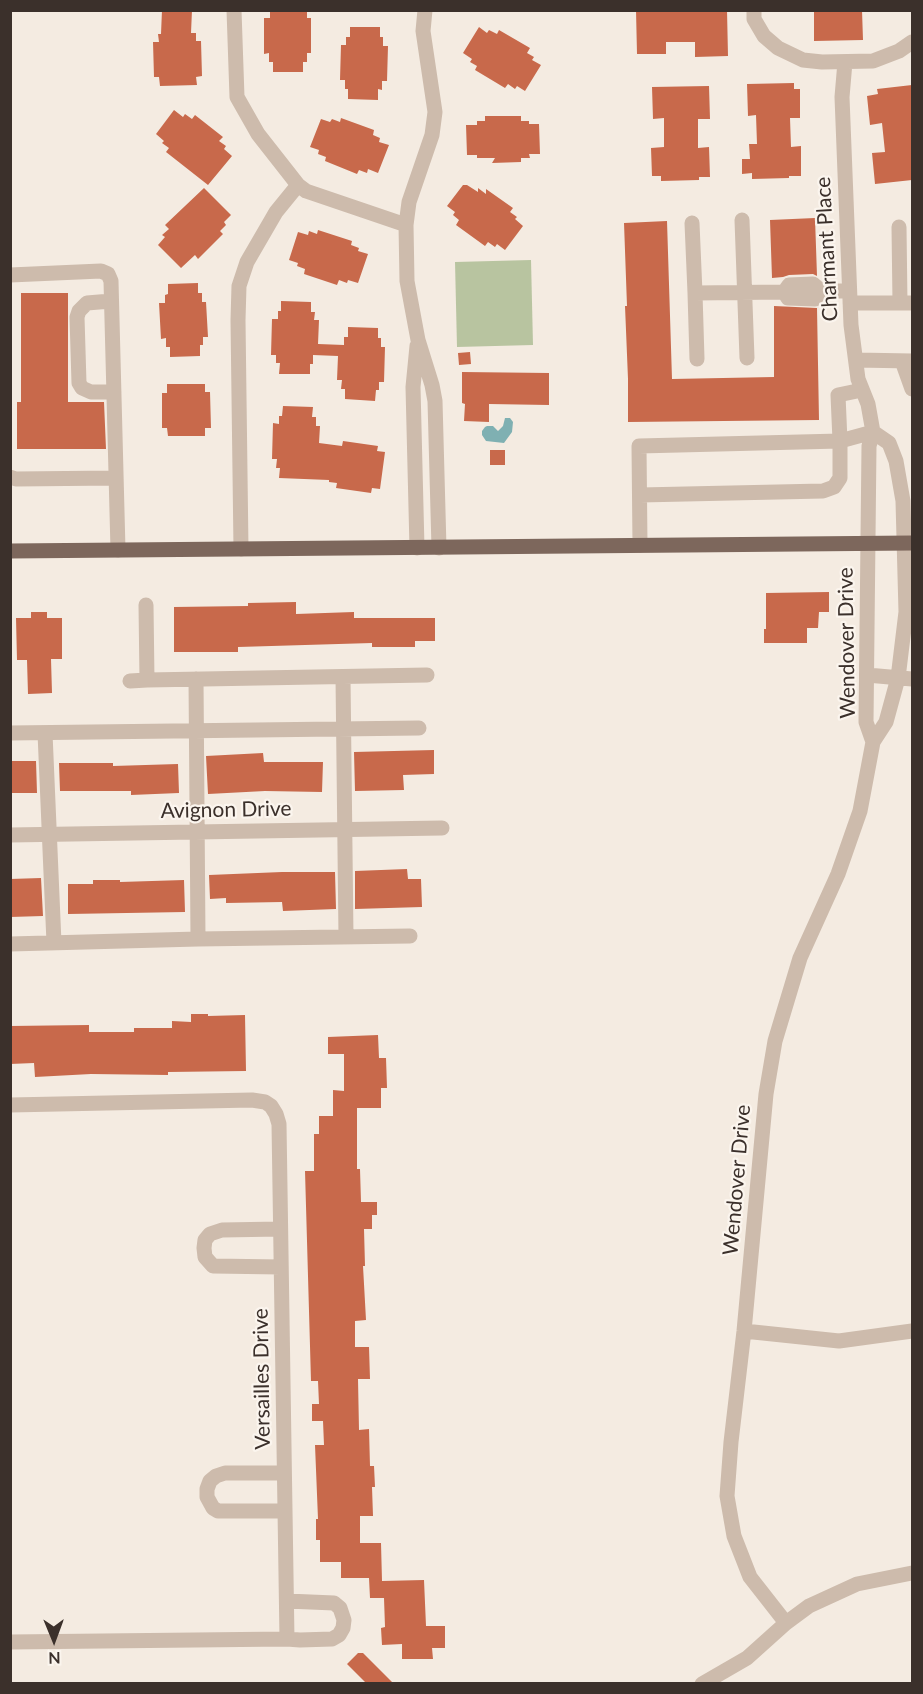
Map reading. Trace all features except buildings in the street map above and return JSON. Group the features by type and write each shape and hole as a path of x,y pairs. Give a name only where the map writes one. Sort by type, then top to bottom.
{"main road":[{"path":"13,550 909,543"}],"street":[{"path":"234,10 237,97 258,134 298,185 306,191 406,225"},
{"path":"425,10 423,32 435,112 432,135 409,202 406,225 407,281 418,340 435,400 439,548"},
{"path":"754,10 754,19 764,36 778,48 803,60 873,62 899,51 912,42"},
{"name":"Charmant Place","path":"845,62 842,97 851,325 858,379 868,404 873,432 869,446 867,543"},
{"path":"241,549 239,286 247,261 276,212 298,185"},
{"path":"742,220 747,358"},
{"path":"692,223 697,359"},
{"path":"695,293 784,292 788,298 815,299 820,291 906,303 899,227"},
{"path":"10,275 101,271 108,274 111,281 118,550"},
{"path":"111,301 87,303 79,311 77,317 79,383 82,388 91,392 114,392"},
{"path":"417,548 413,387 418,340"},
{"path":"856,360 907,361 912,389"},
{"path":"640,495 823,491 834,487 840,478 838,394 862,390"},
{"path":"640,545 639,446 840,441 873,432 889,443 896,461 909,543"},
{"path":"10,477 116,478"},
{"name":"Wendover Drive","path":"867,543 866,722 873,742"},
{"name":"Wendover Drive","path":"786,1623 750,1577 734,1536 727,1496 766,1094 775,1041 800,958 838,874 860,811 873,742 886,722 905,679 909,543"},
{"path":"146,605 147,680"},
{"path":"130,681 427,675"},
{"path":"867,675 905,679"},
{"path":"344,677 346,937"},
{"path":"196,679 198,939"},
{"path":"10,733 419,728"},
{"path":"45,733 54,943"},
{"name":"Avignon Drive","path":"10,835 442,828"},
{"path":"10,944 410,936"},
{"name":"Versailles Drive","path":"10,1105 252,1100 265,1102 276,1114 279,1124 287,1639"},
{"path":"280,1229 222,1230 210,1234 205,1240 204,1248 205,1257 213,1266 281,1266"},
{"path":"744,1331 839,1341 912,1331"},
{"path":"284,1473 225,1473 210,1481 207,1497 213,1508 218,1511 285,1511"},
{"path":"702,1683 747,1658 809,1606 856,1584 912,1574"},
{"path":"10,1642 332,1639 339,1635 343,1628 344,1620 340,1608 334,1603 286,1601"}],"green space":[{"path":"531,260 533,345 457,347 455,262"}],"water":[{"path":"505,418 510,418 513,422 512,432 504,443 486,441 482,435 485,427 493,426 498,431 503,426"}]}
